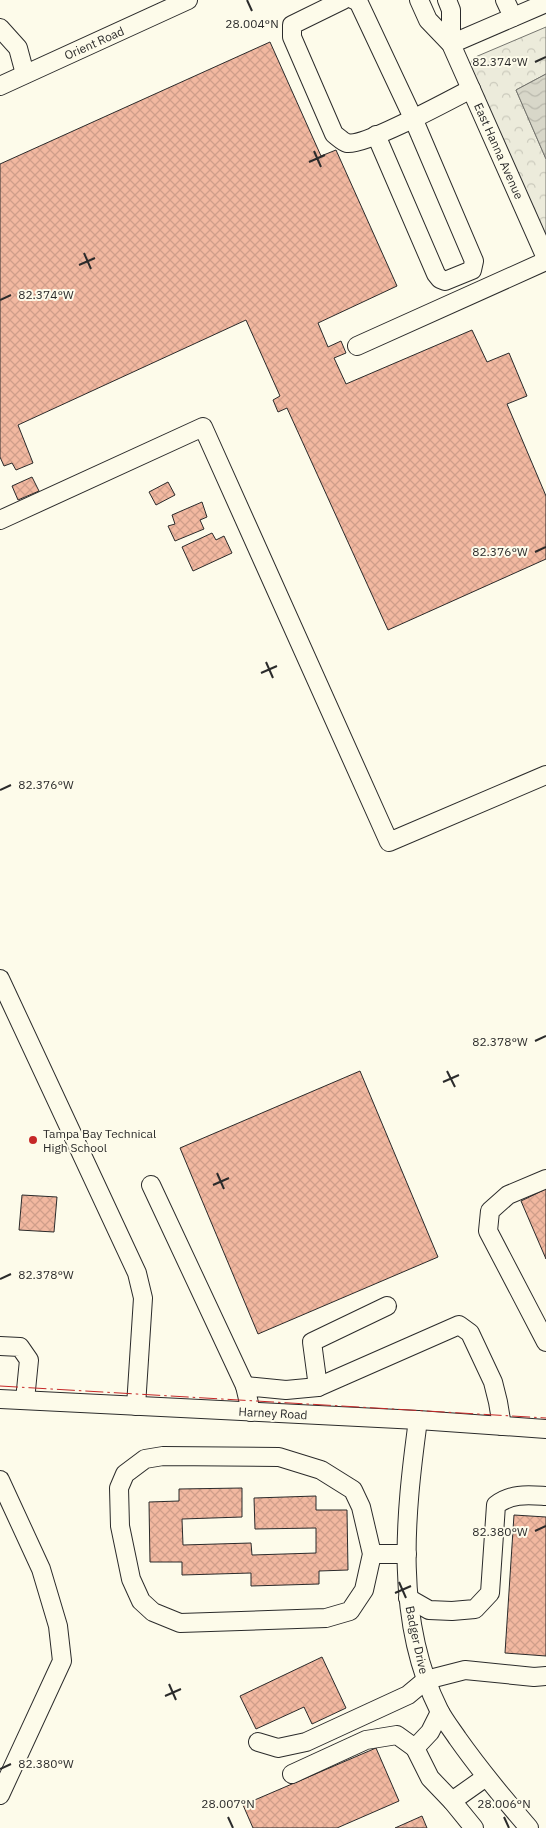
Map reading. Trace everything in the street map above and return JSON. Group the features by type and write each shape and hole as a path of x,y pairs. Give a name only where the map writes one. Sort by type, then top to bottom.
{"street":[{"name":"Orient Road","path":"0,86 188,0"},
{"path":"344,0 292,25 292,37 334,134 347,143 358,143 471,89"},
{"path":"354,0 358,1 413,118 474,261 472,270 445,281 440,280 376,135"},
{"name":"East Hanna Avenue","path":"419,0 428,20 451,44 546,259"},
{"name":"East Hanna Avenue","path":"447,0 451,10 451,44"},
{"path":"506,0 513,17"},
{"path":"451,44 546,2"},
{"path":"0,28 18,48 25,74"},
{"path":"357,346 546,259"},
{"path":"0,520 203,427 389,842 546,775"},
{"path":"0,979 137,1273 144,1298 136,1406"},
{"path":"546,1179 508,1195 490,1211 488,1231 546,1342"},
{"path":"151,1185 245,1386 251,1412"},
{"path":"318,1387 312,1342 387,1306"},
{"path":"245,1386 286,1390 318,1387 459,1325 470,1333 493,1382 502,1426"},
{"path":"0,1346 20,1347 28,1360 25,1400"},
{"name":"Harney Road","path":"0,1399 418,1420 546,1429"},
{"name":"Badger Drive","path":"418,1420 410,1479 407,1554 408,1598 413,1633 426,1680 440,1712 486,1776 529,1828"},
{"path":"163,1456 279,1457 321,1470 353,1490 361,1507 372,1554 364,1590 350,1611 326,1618 180,1623 153,1612 141,1601 131,1579 120,1526 119,1488 125,1474 146,1459 163,1456"},
{"path":"0,1480 41,1569 58,1626 62,1661 0,1795"},
{"path":"408,1598 429,1610 452,1611 475,1608 490,1593 496,1504 505,1498 523,1494 546,1496"},
{"path":"372,1554 407,1554"},
{"path":"258,1742 278,1748 306,1742 408,1695 426,1680 465,1670 534,1677 546,1676"},
{"path":"415,1748 430,1732 440,1712"},
{"path":"292,1774 366,1740 397,1735 415,1748 430,1778 474,1828"},
{"path":"452,1801 486,1776"}],"green space":[{"path":"546,27 546,74 516,90 546,159 546,237 470,66 473,58"}],"water":[{"path":"546,74 546,159 516,90"}],"building":[{"path":"270,42 321,156 336,150 397,286 318,323 328,347 341,341 346,353 334,358 346,384 472,330 487,362 509,353 527,396 507,404 546,496 546,559 388,630 287,408 278,412 273,400 280,396 246,320 18,425 33,463 16,470 12,463 4,466 0,457 0,164"},
{"path":"32,477 39,491 18,500 12,486"},
{"path":"168,482 175,495 156,505 149,492"},
{"path":"202,502 207,517 200,520 204,529 175,541 168,526 175,524 172,515"},
{"path":"212,533 216,540 224,536 232,553 193,571 182,547"},
{"path":"360,1071 438,1257 258,1334 180,1148"},
{"path":"546,1189 546,1259 521,1201"},
{"path":"22,1195 57,1197 54,1232 19,1230"},
{"path":"242,1488 242,1517 182,1519 183,1545 251,1543 252,1555 316,1553 316,1528 255,1529 254,1498 316,1496 316,1510 347,1510 348,1570 319,1571 319,1584 251,1586 251,1573 182,1575 182,1562 150,1562 149,1502 179,1501 179,1489"},
{"path":"514,1515 546,1517 546,1656 505,1653"},
{"path":"322,1657 346,1708 312,1724 304,1707 256,1729 240,1696"},
{"path":"376,1748 399,1801 337,1828 253,1828 243,1805"},
{"path":"422,1816 427,1828 395,1828"}],"power":[{"path":"0,1386 546,1418"}],"place":[{"name":"Tampa Bay Technical High School","path":"33,1140"}]}
